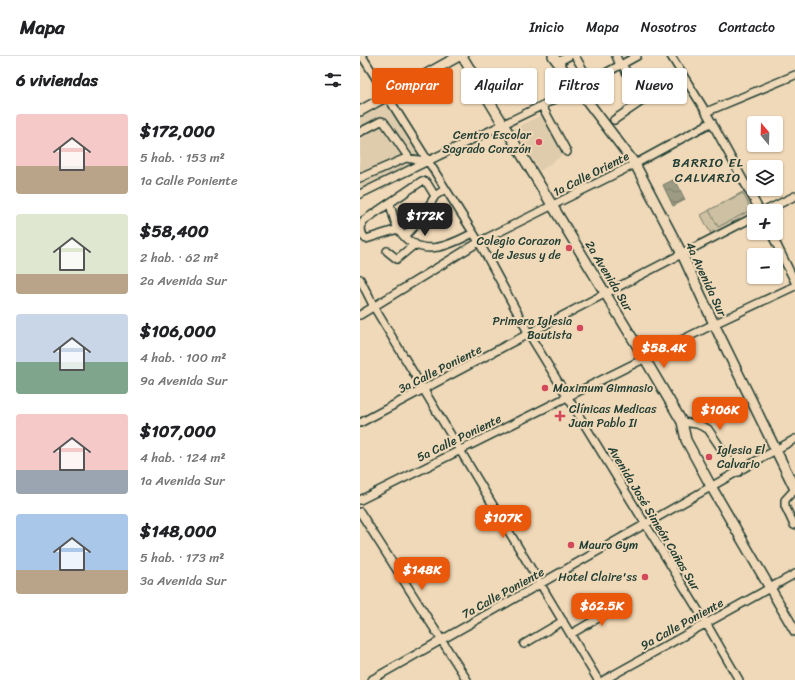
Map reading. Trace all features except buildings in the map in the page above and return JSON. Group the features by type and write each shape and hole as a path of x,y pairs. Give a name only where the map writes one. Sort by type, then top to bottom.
{"main road":[{"path":"438,68 460,56"},
{"name":"2a Avenida Sur","path":"460,56 553,205 604,293 646,358 682,422 686,440 712,488 795,631"},
{"name":"4a Avenida Sur","path":"555,59 562,68"},
{"path":"360,111 373,104"},
{"name":"4a Avenida Sur","path":"590,104 635,164 682,254 714,324 795,489"}],"street":[{"name":"Avenida José Simeón Cañas Sur","path":"362,56 372,71"},
{"path":"555,59 569,56"},
{"path":"575,56 582,68"},
{"path":"614,120 642,101 616,56"},
{"path":"614,68 637,56"},
{"path":"670,56 712,122 756,204"},
{"path":"706,112 795,75"},
{"name":"Avenida José Simeón Cañas Sur","path":"393,104 479,242 529,334 706,623 739,680"},
{"path":"360,194 546,104"},
{"path":"542,106 568,152"},
{"path":"360,132 382,121 409,158 419,161 428,161"},
{"name":"1a Calle Oriente","path":"360,315 479,242 635,164 712,122"},
{"path":"360,178 409,158"},
{"path":"398,229 366,239 362,236 361,229 363,221 422,182 427,183 434,196"},
{"path":"405,236 420,220 434,196 445,189"},
{"path":"779,204 795,196"},
{"path":"390,203 398,229 415,244 433,248 442,248 451,245 473,233"},
{"name":"3a Calle Poniente","path":"360,423 604,293 747,221"},
{"path":"774,240 795,282"},
{"path":"388,250 396,259 415,244"},
{"path":"360,279 374,307 461,449 598,680"},
{"name":"5a Calle Poniente","path":"360,500 714,324 795,286"},
{"path":"682,422 697,424 708,429 731,463 739,472"},
{"name":"7a Calle Poniente","path":"371,680 542,585 645,524 712,488 795,439"},
{"path":"794,525 785,506 785,500 795,489"},
{"path":"360,512 468,680"},
{"name":"9a Calle Poniente","path":"604,680 795,574"},
{"path":"571,634 624,603"},
{"path":"524,644 563,621"}],"shaded area":[{"path":"380,104 388,104 421,158 420,162 360,192 360,116"},
{"name":"Centro Escolar Sagrado Corazón","path":"542,115 564,154 540,171 514,129"}],"green space":[{"path":"747,190 747,196 752,196 756,204 747,204 747,218 713,238 701,215"},
{"path":"743,193 748,204 747,212 718,227 709,210"}],"water":[{"path":"675,179 685,200 673,206 663,185"}],"place":[{"name":"Centro Escolar Sagrado Corazón","path":"539,142"},
{"name":"Colegio Corazon de Jesus y de","path":"569,248"},
{"name":"Primera Iglesia Bautista","path":"580,328"},
{"name":"Maximum Gimnasio","path":"545,388"},
{"name":"Clínicas Medicas Juan Pablo II","path":"560,416"},
{"name":"Iglesia El Calvario","path":"709,457"},
{"name":"Mauro Gym","path":"571,545"},
{"name":"Hotel Claire'ss","path":"645,577"}],"district":[{"name":"BARRIO EL CALVARIO","path":"708,170"}]}
